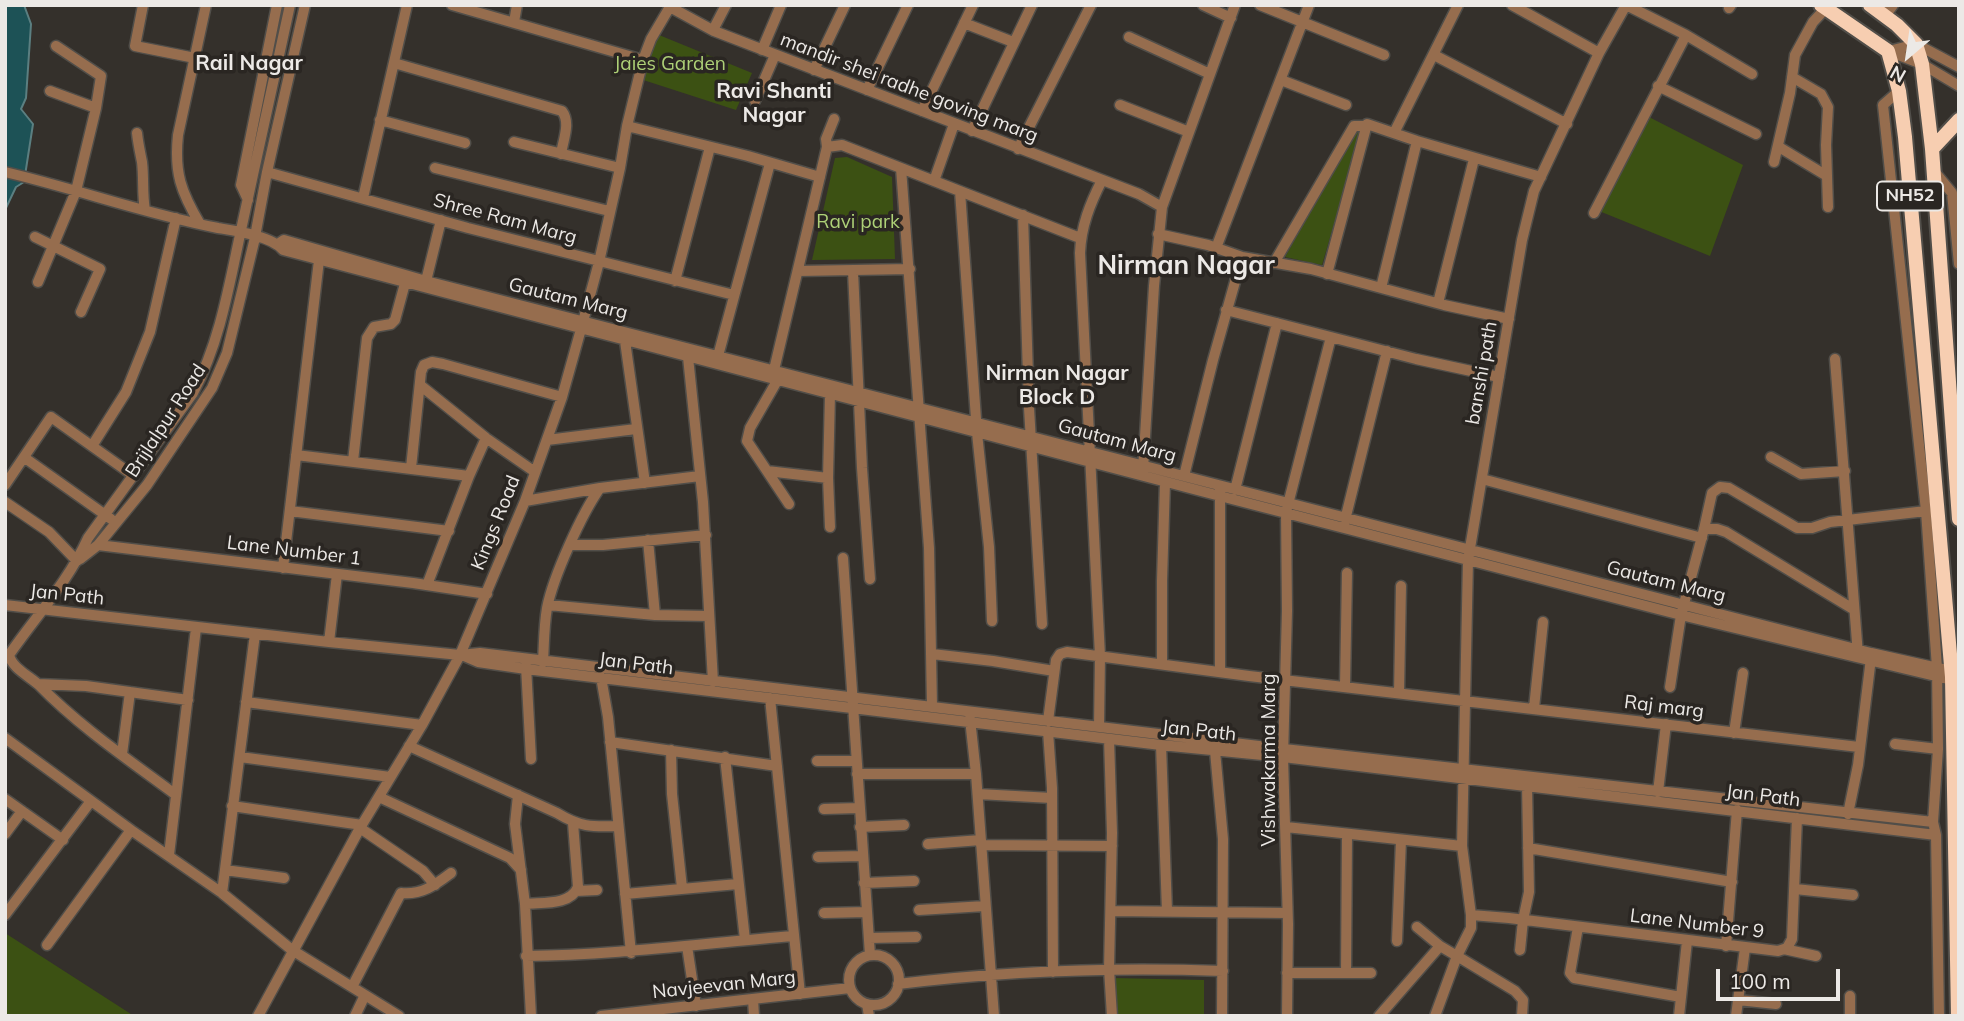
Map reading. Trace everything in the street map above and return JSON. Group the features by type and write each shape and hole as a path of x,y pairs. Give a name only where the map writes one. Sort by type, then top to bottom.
{"highway":[{"path":"1870,5 1889,10 1916,44"},
{"path":"1824,7 1888,51"},
{"name":"NH52","path":"1916,44 1922,64 1934,170 1959,519"},
{"name":"NH52","path":"1888,51 1899,91 1922,313 1944,674 1958,1016"},
{"path":"1932,149 1959,120"}],"street":[{"path":"143,5 135,46 195,58"},
{"path":"200,224 186,200 178,176 176,157 178,135 206,5"},
{"path":"257,130 264,71 277,5"},
{"path":"257,130 275,73 290,5"},
{"name":"Brijlalpur Road","path":"77,561 97,545 117,523 183,434 212,388 227,353 304,5"},
{"path":"363,198 407,5"},
{"path":"452,5 643,60"},
{"path":"514,22 517,5"},
{"path":"713,30 726,5"},
{"path":"762,50 781,5"},
{"path":"867,90 908,5"},
{"path":"922,111 973,5"},
{"path":"972,131 1032,5"},
{"path":"1018,149 1091,5"},
{"path":"1203,5 1231,18"},
{"path":"1235,5 1161,208 1143,471 1165,482 1220,491 1287,508"},
{"path":"1259,5 1384,55"},
{"path":"1216,248 1309,5"},
{"path":"1394,133 1458,5"},
{"path":"1511,5 1599,52"},
{"path":"1626,5 1686,35 1752,74"},
{"name":"banshi path","path":"1471,915 1462,846 1469,555 1522,240 1534,191 1599,52 1626,5"},
{"name":"mandir shei radhe goving marg","path":"671,6 713,30 1139,194 1161,208"},
{"name":"Kings Road","path":"258,1016 361,826 422,725 460,654 525,501 562,397 599,262 643,60 651,39 671,6"},
{"path":"814,70 843,6"},
{"path":"1774,162 1795,55 1824,7"},
{"path":"964,23 1013,42"},
{"path":"1594,213 1686,35"},
{"path":"271,36 283,38"},
{"path":"1129,37 1210,74"},
{"path":"1888,51 1916,44 1959,67"},
{"path":"38,282 76,191 101,76 56,46"},
{"path":"1888,51 1922,64 1959,86"},
{"path":"755,101 775,55"},
{"path":"1434,55 1567,124"},
{"path":"394,63 562,111 566,117 566,125 561,154"},
{"path":"264,71 275,73"},
{"path":"1791,77 1821,94 1826,101 1828,207"},
{"path":"1281,80 1346,105"},
{"path":"1658,86 1756,134"},
{"path":"50,91 96,108"},
{"path":"1899,91 1883,105 1944,674 1933,822 1936,835 1939,1016"},
{"path":"1120,105 1189,132"},
{"path":"789,504 749,444 748,432 775,375 827,147 826,139 834,119"},
{"path":"380,120 465,143"},
{"path":"934,181 954,124"},
{"path":"1274,263 1354,125 1367,124 1474,159 1541,177"},
{"path":"627,126 820,177"},
{"path":"1327,274 1367,126"},
{"name":"Brijlalpur Road","path":"38,684 9,659 9,655 44,610 77,561 88,538 193,393 203,374 233,276 248,201 257,130"},
{"path":"137,133 145,210"},
{"path":"1381,288 1417,141"},
{"path":"514,142 620,168"},
{"path":"827,147 842,145 1080,238"},
{"path":"676,281 710,147"},
{"path":"1779,147 1827,176"},
{"path":"1438,303 1474,159"},
{"path":"718,356 770,163"},
{"path":"435,169 609,211"},
{"path":"901,169 929,548 932,706"},
{"path":"1934,170 1952,193 1959,264"},
{"path":"5,172 176,218 241,232 278,244 283,250 582,325 625,341 775,375 830,394 859,397"},
{"name":"Shree Ram Marg","path":"267,172 599,262 734,295"},
{"path":"1099,727 1100,656 1088,457 1080,238 1089,205 1102,180"},
{"path":"960,191 977,428 989,547 992,621"},
{"path":"1023,215 1029,408 1042,624"},
{"path":"92,446 126,392 150,332 176,218"},
{"path":"426,281 441,220"},
{"path":"1158,234 1242,257 1327,274 1509,319"},
{"path":"35,237 100,269 81,312"},
{"name":"Gautam Marg","path":"278,244 284,240 406,279 426,281 582,325 718,356 775,375 1088,457 1143,471 1184,477 1220,491 1235,490 1287,508 1871,658 1944,674"},
{"path":"1184,477 1242,257"},
{"path":"283,568 319,260"},
{"path":"798,271 910,270"},
{"path":"852,271 870,579"},
{"path":"353,461 367,338 374,327 391,324 395,320 406,279"},
{"path":"1226,310 1499,377"},
{"path":"1235,490 1277,323"},
{"name":"Vishwakarma Marg","path":"1287,1016 1283,753 1287,508 1331,337"},
{"path":"625,341 645,483"},
{"path":"1344,522 1388,351"},
{"path":"688,357 710,594 713,682"},
{"path":"1835,359 1858,654"},
{"path":"411,468 424,365 432,362 562,397"},
{"path":"420,385 486,438 535,472"},
{"path":"830,394 830,527"},
{"path":"5,485 51,417 134,476"},
{"path":"547,440 636,429"},
{"path":"427,585 486,438"},
{"path":"296,456 469,476"},
{"path":"1771,457 1801,474 1844,471"},
{"path":"25,458 117,523"},
{"path":"767,471 828,478"},
{"path":"525,501 600,488 700,476"},
{"path":"1482,479 1703,533 1717,528 1853,609"},
{"path":"1163,664 1165,482"},
{"path":"1670,687 1682,609 1712,493 1720,487 1729,488 1797,528 1926,511"},
{"path":"543,662 548,606 570,545 600,488"},
{"path":"1220,491 1220,672"},
{"path":"5,502 49,532 77,561"},
{"path":"290,511 449,531"},
{"path":"570,545 705,535"},
{"path":"648,540 655,615"},
{"name":"Lane Number 1","path":"97,545 486,594"},
{"path":"843,558 870,955"},
{"path":"1345,686 1346,573"},
{"path":"328,642 337,574"},
{"path":"1399,693 1401,586"},
{"name":"Jan Path","path":"5,605 196,628 460,654 478,662 526,664 601,677 770,698 932,706 970,716"},
{"path":"548,606 655,615 709,616"},
{"path":"1534,708 1543,622"},
{"path":"169,855 196,628"},
{"path":"222,893 255,634"},
{"name":"Raj marg","path":"1054,671 1060,654 1067,652 1859,747"},
{"path":"932,654 993,660 1054,671 1048,726 1053,845 1053,972"},
{"path":"1848,814 1871,658"},
{"name":"Jan Path","path":"526,664 543,662 713,682 851,703 1048,726 1109,739 1161,746 1283,753"},
{"path":"526,664 531,760"},
{"path":"1734,733 1743,673"},
{"path":"601,677 631,953"},
{"path":"38,684 86,686 188,700"},
{"path":"38,684 64,711 176,795"},
{"path":"122,754 130,692"},
{"path":"770,698 800,994"},
{"path":"246,702 422,725"},
{"path":"970,716 994,1016"},
{"path":"1658,792 1666,724"},
{"name":"Jan Path","path":"1048,726 1099,727 1283,753 1462,774 1933,822"},
{"path":"5,738 222,893 292,950 390,1013 399,1016"},
{"path":"1109,739 1109,969 1112,1016"},
{"path":"610,742 777,766"},
{"path":"1895,744 1938,749"},
{"path":"409,746 573,823 593,827 618,826"},
{"path":"1161,746 1167,911"},
{"path":"671,750 672,794 682,888"},
{"path":"1215,751 1223,839 1222,1016"},
{"path":"240,757 390,777"},
{"path":"725,757 745,940"},
{"path":"817,761 856,761"},
{"path":"857,774 976,775"},
{"name":"Jan Path","path":"1462,774 1527,785 1936,835"},
{"path":"1520,950 1529,891 1527,785"},
{"path":"978,794 1052,798"},
{"path":"518,795 514,824 521,870 531,1016"},
{"path":"379,797 510,858 521,870"},
{"path":"5,799 63,840"},
{"path":"5,915 91,801"},
{"path":"232,806 361,826 423,871 435,885"},
{"path":"824,809 859,807"},
{"path":"1726,946 1737,810"},
{"path":"5,834 22,811"},
{"name":"Lane Number 9","path":"1471,915 1726,946 1777,951 1784,949 1792,939 1797,818"},
{"path":"573,823 576,891"},
{"path":"860,827 904,825"},
{"path":"1286,827 1462,846"},
{"path":"47,945 131,830"},
{"path":"1346,973 1347,835"},
{"path":"1397,942 1401,841"},
{"path":"928,844 1111,846"},
{"path":"1528,848 1732,882"},
{"path":"818,857 862,856"},
{"path":"225,870 284,878"},
{"path":"352,988 401,894 416,895 451,873"},
{"path":"864,883 914,881"},
{"path":"625,894 738,884"},
{"path":"1795,889 1853,895"},
{"path":"524,904 566,900 576,891 597,890"},
{"path":"919,910 985,906"},
{"path":"1111,911 1223,910 1287,913"},
{"path":"824,913 867,912"},
{"path":"1435,1016 1457,956 1471,928 1471,915"},
{"path":"1577,927 1570,973 1574,978 1681,997"},
{"path":"1417,928 1440,946 1515,991 1523,1000 1522,1016"},
{"path":"526,956 631,953 794,936"},
{"path":"869,939 916,937"},
{"path":"1679,1016 1688,941"},
{"path":"687,946 696,1006"},
{"path":"1379,1016 1440,946"},
{"path":"1736,1016 1745,948"},
{"path":"1784,949 1816,956"},
{"path":"870,955 884,957 894,965 899,978 896,991 881,1004 867,1004 854,995 850,988 852,967 863,957 870,955"},
{"path":"898,985 1109,969 1223,971"},
{"path":"1287,973 1371,973"},
{"name":"Navjeevan Marg","path":"601,1016 850,988"},
{"path":"355,1016 365,995"},
{"path":"1850,996 1850,1016"},
{"path":"752,999 754,1016"},
{"path":"1738,1000 1776,1004"},
{"path":"867,1004 869,1016"}],"green space":[{"name":"Jaies Garden","path":"659,35 752,73 736,110 634,77"},
{"path":"1647,116 1743,165 1710,256 1599,211"},
{"path":"1356,131 1361,132 1322,265 1285,257"},
{"name":"Ravi park","path":"847,157 892,177 895,259 812,260 835,158"},
{"path":"5,933 134,1016 5,1016"},
{"path":"1113,978 1204,980 1204,1016 1114,1016"}],"water":[{"path":"5,5 24,5 31,24 26,98 21,109 33,124 24,182 16,187 5,210"}],"district":[{"name":"Rail Nagar","path":"249,64"},
{"name":"Ravi Shanti Nagar","path":"774,104"},
{"name":"Nirman Nagar","path":"1186,266"},
{"name":"Nirman Nagar Block D","path":"1057,386"}]}
